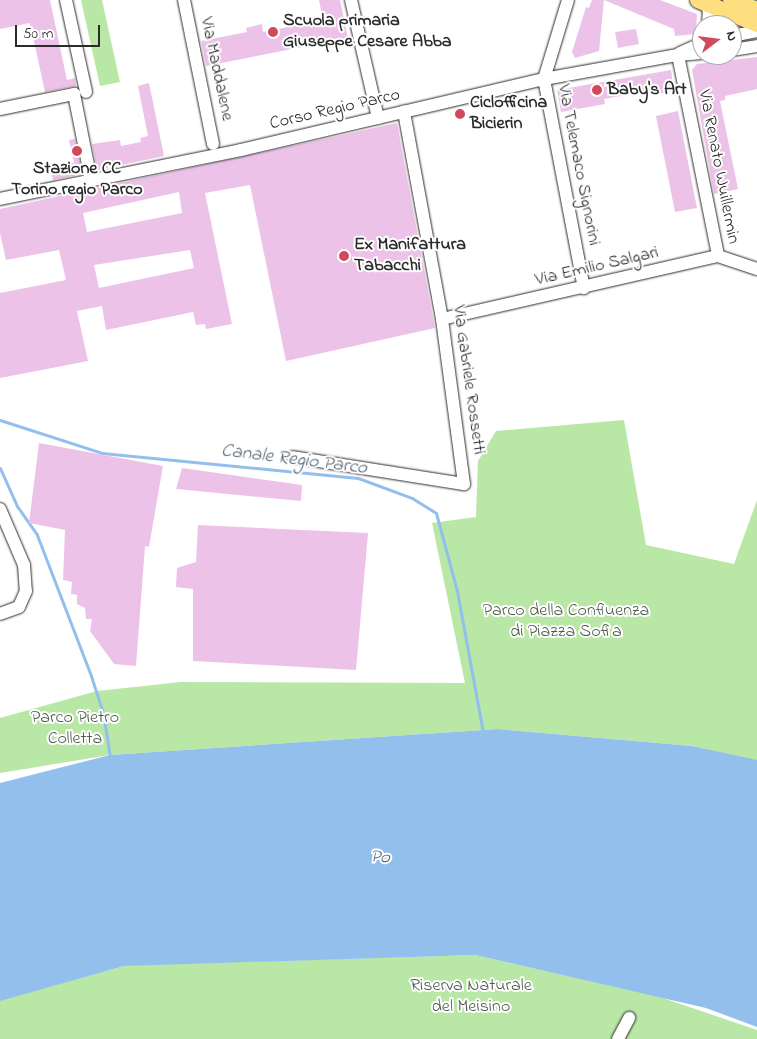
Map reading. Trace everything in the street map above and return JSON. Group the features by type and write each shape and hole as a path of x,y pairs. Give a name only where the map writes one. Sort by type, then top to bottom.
{"main road":[{"path":"731,0 757,10"},
{"path":"701,1 757,24"}],"street":[{"path":"66,0 91,180"},
{"name":"Via Maddalene","path":"184,0 214,144"},
{"path":"351,0 378,118"},
{"path":"544,79 567,0"},
{"path":"701,1 709,10 709,15"},
{"path":"742,34 757,31"},
{"path":"742,48 757,46"},
{"name":"Corso Regio Parco","path":"0,199 240,150 544,79 678,54 692,49"},
{"name":"Via Renato Wuillermin","path":"678,54 718,256"},
{"name":"Via Telemaco Signorini","path":"544,79 584,288"},
{"path":"0,109 80,93"},
{"name":"Via Gabriele Rossetti","path":"293,457 464,484 442,318 404,111"},
{"path":"718,256 757,269"},
{"name":"Via Emilio Salgari","path":"442,318 584,288 718,256"},
{"path":"0,509 24,565 26,591 19,607 0,614"},
{"path":"618,1039 629,1018"}],"green space":[{"path":"81,0 102,0 120,82 100,86"},
{"name":"Parco della Confluenza di Piazza Sofia","path":"624,420 646,545 734,564 757,500 757,761 692,746 498,729 110,755 0,773 0,718 97,691 181,682 465,683 432,523 476,517 478,461 496,431"},
{"name":"Riserva Naturale del Meisino","path":"475,955 660,997 757,1030 757,1039 0,1039 0,1000 124,966 184,961 238,962"}],"water":[{"name":"Po","path":"498,729 692,746 757,760 757,1027 706,1008 475,955 124,966 0,1001 0,783 110,755"}],"building":[{"path":"0,0 50,0 67,80 75,78 76,86 45,92 30,23 0,29"},
{"path":"319,0 340,0 348,38 206,66 201,41 247,32 246,28 262,24 263,32 323,20"},
{"path":"592,0 604,0 599,51 575,58 572,52 586,7 589,8"},
{"path":"604,0 660,0 697,14 692,15 692,34 675,36 674,29"},
{"path":"636,29 639,44 618,48 615,32"},
{"path":"757,57 757,89 725,96 725,100 720,101 738,189 714,194 692,70 696,65 742,65 742,59"},
{"path":"671,70 674,91 650,95 650,91 604,99 605,104 561,112 557,90"},
{"path":"149,83 164,156 97,170 92,144 120,140 121,146 141,142 140,138 148,136 138,86"},
{"path":"678,111 697,208 675,212 656,116"},
{"path":"397,123 435,328 286,361 250,185 205,193 232,324 206,329 205,324 196,325 193,312 106,330 102,306 77,311 88,361 0,378 0,293 66,280 59,250 6,260 0,233 0,209","holes":["179,192 182,213 87,232 83,213","190,250 194,268 99,288 94,265"]},
{"name":"Stazione CC Torino regio Parco","path":"75,139 82,174 53,180 50,167 74,163 69,140"},
{"path":"39,443 163,466 149,547 145,546 136,666 114,664 90,631 92,619 86,619 85,608 77,604 77,595 71,594 72,582 63,580 65,530 29,523"},
{"path":"182,468 302,485 301,501 176,489"},
{"path":"198,525 368,533 356,670 193,661 193,589 176,587 177,568 196,562"}],"waterway":[{"name":"Canale Regio Parco","path":"0,420 102,453 358,478 412,498 436,513 457,591 483,733"},
{"name":"Canale Regio Parco","path":"0,468 17,506 37,535 91,676 103,712 110,757"}],"place":[{"name":"Scuola primaria Giuseppe Cesare Abba","path":"273,32"},
{"name":"Baby's Art","path":"597,90"},
{"name":"Ciclofficina Bicierin","path":"460,114"},
{"name":"Stazione CC Torino regio Parco","path":"77,151"},
{"name":"Ex Manifattura Tabacchi","path":"344,256"}],"park label":[{"name":"Parco Pietro Colletta","path":"75,730"}]}
